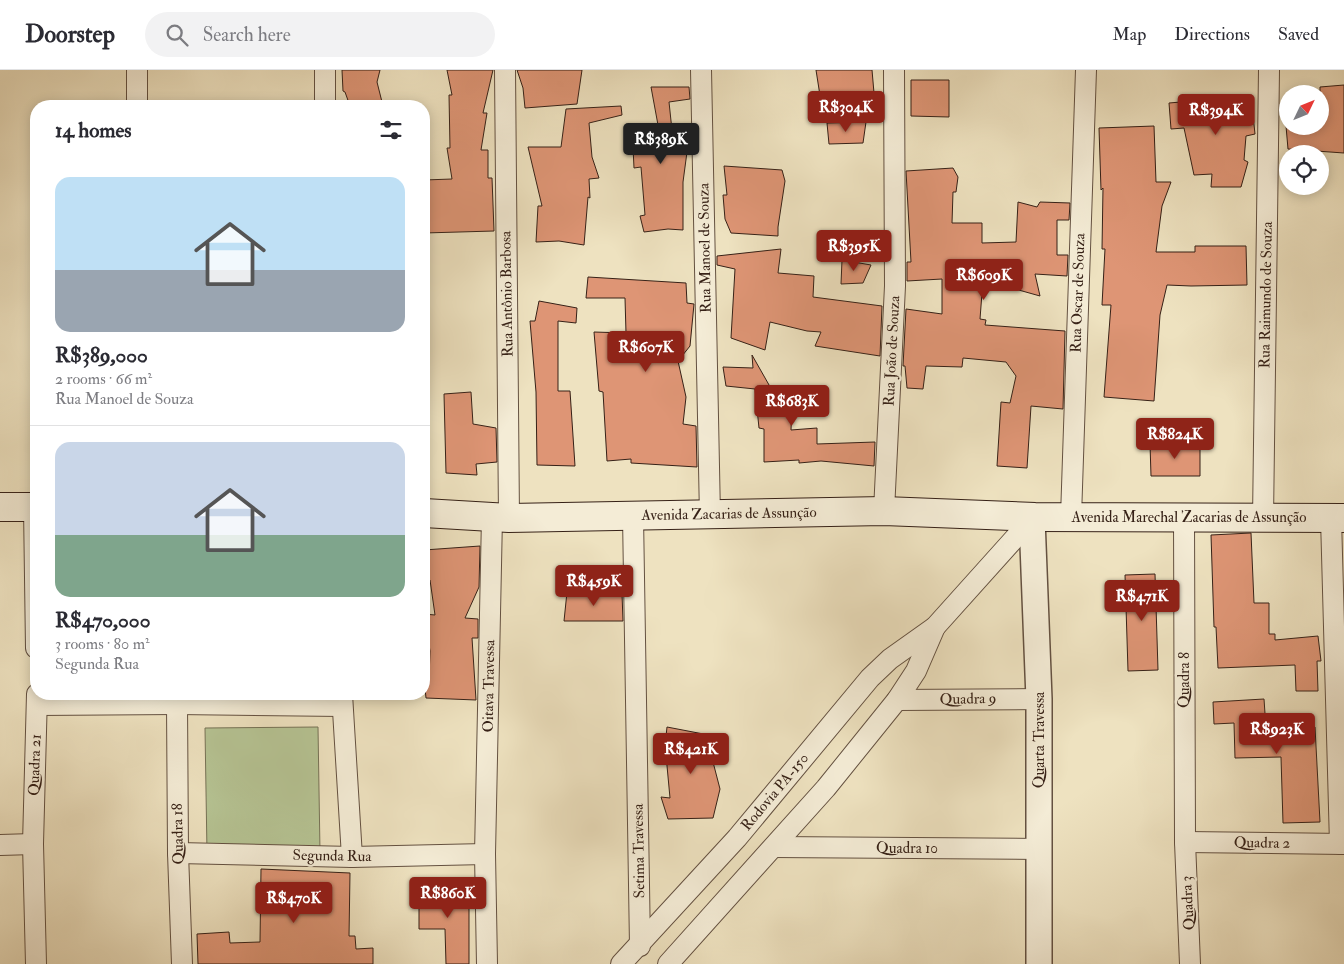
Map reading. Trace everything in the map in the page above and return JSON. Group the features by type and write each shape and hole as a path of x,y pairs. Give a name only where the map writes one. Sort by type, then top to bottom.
{"main road":[{"path":"0,508 30,507"},
{"name":"Avenida Zacarias de Assunção","path":"430,513 500,518 710,516 884,511 1033,518"},
{"name":"Avenida Marechal Zacarias de Assunção","path":"1033,518 1337,518"}],"street":[{"path":"137,70 137,100"},
{"path":"325,70 325,100"},
{"name":"Rua Antônio Barbosa","path":"500,518 505,70"},
{"name":"Rua Manoel de Souza","path":"701,70 710,516"},
{"name":"Rua João de Souza","path":"884,511 895,286 894,70"},
{"name":"Rua Oscar de Souza","path":"1071,517 1086,70"},
{"name":"Rua Raimundo de Souza","path":"1263,519 1269,70"},
{"name":"Setima Travessa","path":"634,516 640,946"},
{"name":"Oitava Travessa","path":"488,964 486,854 500,518"},
{"name":"Rodovia PA-150","path":"621,964 640,946 736,838 870,678 890,659 935,627 1033,518"},
{"name":"Quarta Travessa","path":"1033,518 1039,698 1039,964"},
{"name":"Quadra 8","path":"1184,518 1185,842"},
{"path":"1337,518 1342,844"},
{"name":"Rodovia PA-150","path":"668,964 774,847 897,700 916,671 935,627"},
{"name":"Quadra 9","path":"897,700 1039,698"},
{"name":"Quadra 21","path":"36,964 33,844 37,700"},
{"name":"Quadra 21","path":"65,700 177,704 342,700"},
{"path":"342,700 352,857"},
{"name":"Quadra 18","path":"177,704 178,853 182,964"},
{"name":"Quadra 2","path":"1185,842 1342,844"},
{"name":"Quadra 3","path":"1185,842 1190,964"},
{"path":"0,845 33,844"},
{"name":"Quadra 10","path":"774,847 1040,849"},
{"name":"Segunda Rua","path":"178,853 352,857 486,854"}],"green space":[{"path":"318,727 320,852 207,853 205,728"}],"building":[{"path":"342,70 380,70 377,82 382,100 348,100 343,91"},
{"path":"447,70 493,70 483,113 487,113 481,150 488,150 488,178 492,178 494,231 430,233 430,180 452,179 447,148 450,148 449,95 452,95"},
{"path":"517,70 582,70 577,104 525,108 523,88"},
{"path":"816,70 872,70 874,93 826,106 825,101 821,102"},
{"path":"911,80 949,80 949,117 911,116"},
{"path":"1344,85 1344,153 1329,152 1329,145 1288,145 1287,135 1329,135 1329,86"},
{"path":"651,87 689,87 690,99 669,102 674,149 687,152 683,182 683,230 668,229 644,232 640,216 645,215 641,167 634,168 632,126 658,125"},
{"path":"1251,96 1255,134 1246,136 1244,160 1248,162 1241,187 1211,187 1212,174 1194,175 1184,128 1171,129 1169,103"},
{"path":"621,106 622,115 589,123 592,157 599,178 589,179 590,198 588,197 584,245 559,241 536,242 538,206 542,206 528,147 561,147 566,109"},
{"path":"866,122 863,143 829,144 827,123"},
{"path":"1154,126 1156,182 1171,182 1162,206 1156,252 1195,252 1195,246 1246,246 1247,285 1167,285 1160,315 1154,401 1104,397 1111,305 1102,305 1105,249 1102,249 1103,188 1101,190 1099,128"},
{"path":"724,166 782,170 785,181 778,236 731,233 725,219 723,195 727,195"},
{"path":"953,168 958,177 956,192 953,192 952,223 982,223 982,243 1016,242 1018,202 1037,207 1040,202 1070,203 1069,220 1057,220 1057,255 1068,255 1067,276 1035,274 1040,296 983,280 980,319 986,320 985,325 1065,331 1063,409 1031,406 1027,468 997,466 1001,402 1010,403 1016,376 1006,362 963,358 962,367 926,366 923,389 907,388 905,366 903,366 906,309 942,314 942,279 907,281 907,262 911,262 906,171"},
{"path":"781,249 778,273 814,276 813,297 882,306 880,356 815,346 821,332 807,331 770,322 765,350 731,338 735,269 717,265 717,256"},
{"path":"842,260 871,265 863,283 841,284"},
{"path":"588,277 686,283 687,303 694,304 690,346 678,361 686,397 683,424 696,426 697,467 631,463 631,459 607,461 603,392 599,391 594,332 626,333 625,298 586,298"},
{"path":"539,301 577,308 576,323 558,321 558,391 570,391 575,466 537,465 536,392 530,321 535,321"},
{"path":"752,355 777,399 792,404 791,430 817,428 817,444 875,442 874,466 821,461 799,463 799,460 764,462 764,429 759,428 755,389 726,386 723,367 753,368"},
{"path":"471,392 473,424 496,428 497,462 476,464 477,475 446,473 444,394"},
{"path":"1150,444 1200,444 1200,476 1151,476"},
{"path":"1251,533 1254,603 1269,603 1269,634 1275,634 1275,640 1318,636 1321,661 1317,661 1318,691 1296,691 1295,665 1218,668 1216,627 1214,627 1211,535"},
{"path":"480,546 479,587 465,618 478,619 478,638 472,638 476,700 430,698 430,615 435,615 430,580 430,550"},
{"path":"1155,574 1158,670 1128,671 1125,575"},
{"path":"567,592 622,594 623,621 564,621"},
{"path":"1264,699 1266,728 1315,727 1320,822 1283,823 1281,757 1235,758 1234,723 1214,724 1213,702"},
{"path":"667,727 719,737 713,762 720,789 713,818 668,819 661,797 670,798 666,755 664,755"},
{"path":"261,869 350,873 349,936 355,936 356,949 373,948 373,964 198,964 197,934 229,932 230,943 260,942"},
{"path":"469,886 469,964 446,964 445,929 419,929 419,888"}]}
